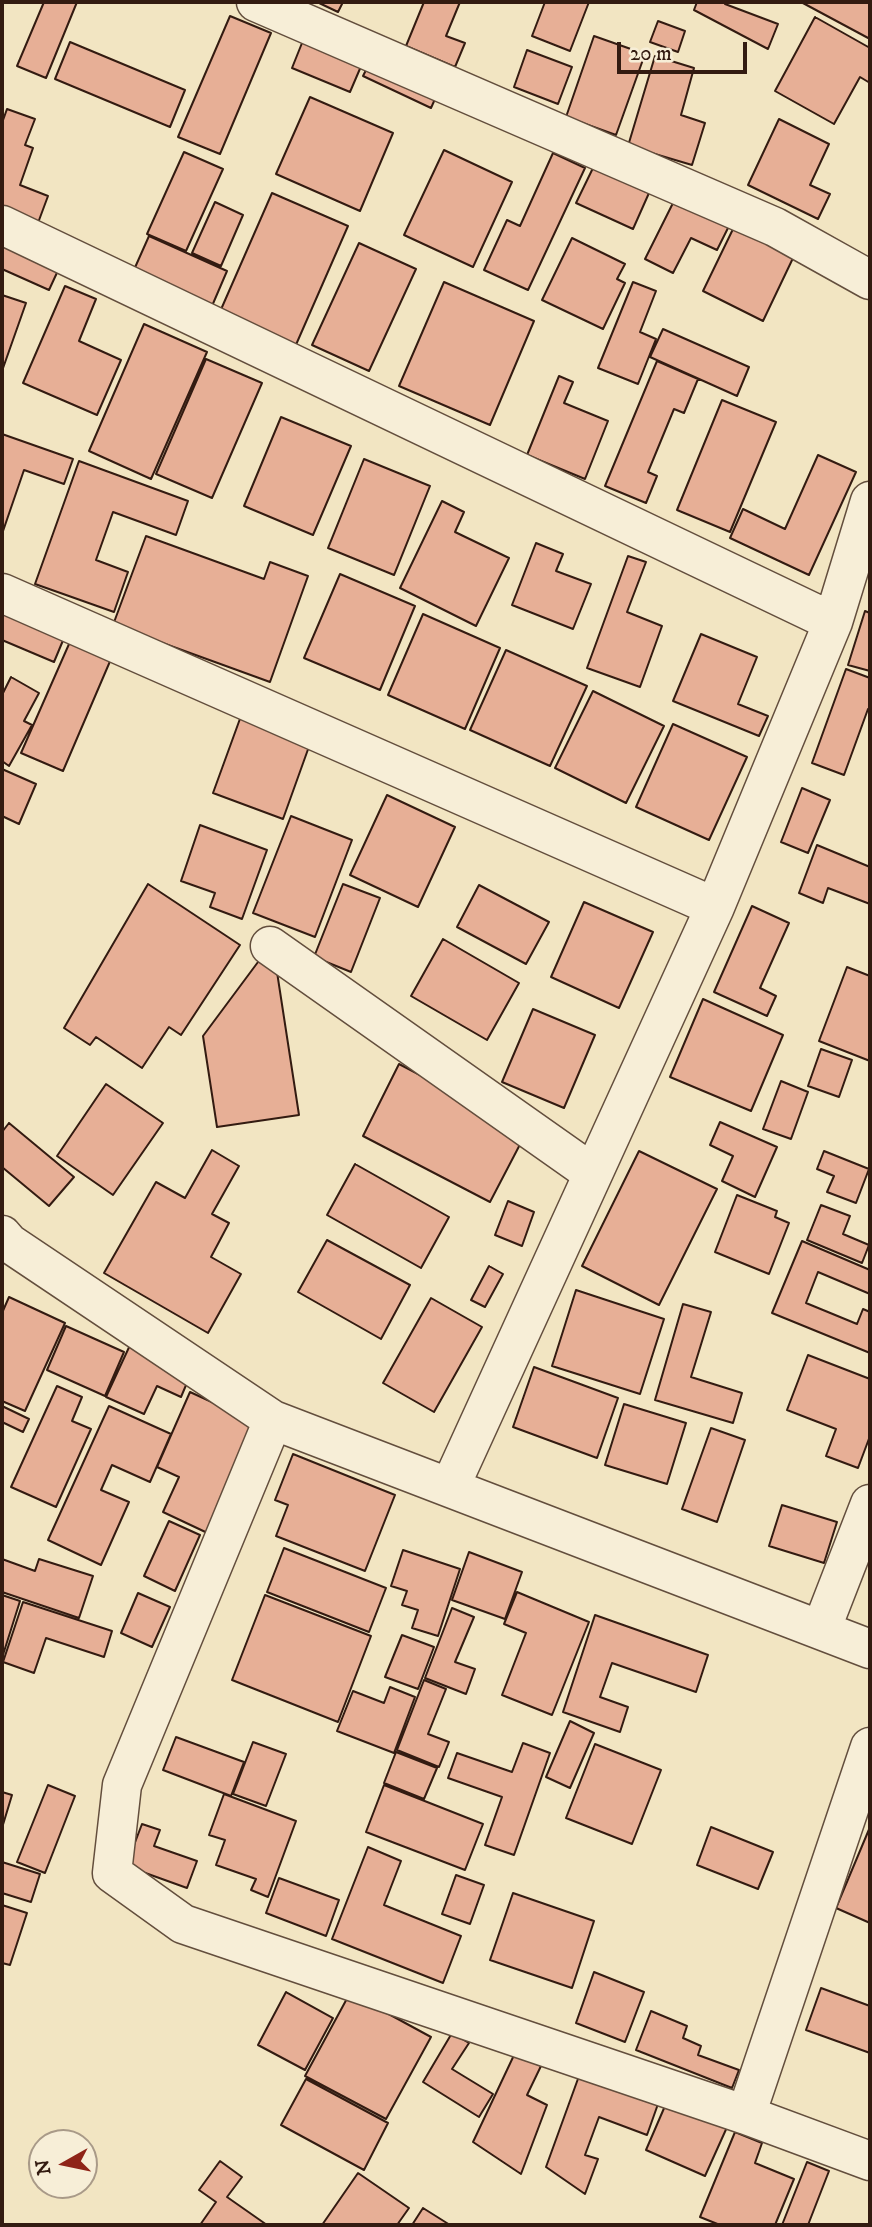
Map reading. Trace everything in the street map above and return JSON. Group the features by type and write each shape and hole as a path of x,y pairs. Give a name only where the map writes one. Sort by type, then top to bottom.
{"street":[{"path":"256,2 775,227 870,280"},
{"path":"2,225 834,622"},
{"path":"450,1487 715,907 834,622 870,501"},
{"path":"2,593 715,907"},
{"path":"270,946 592,1172"},
{"path":"4,1247 273,1420 870,1649"},
{"path":"273,1420 122,1785 112,1873 183,1924 746,2115 870,2161"},
{"path":"821,1630 870,1504"},
{"path":"746,2115 870,1746"}],"building":[{"path":"44,2 77,2 46,78 17,66"},
{"path":"317,2 343,2 338,12"},
{"path":"424,2 460,2 446,36 465,43 455,67 406,46"},
{"path":"545,2 589,2 570,51 532,36"},
{"path":"697,2 726,2 725,4 778,24 768,49 694,10"},
{"path":"801,2 870,2 870,39"},
{"path":"230,16 271,33 220,154 178,137"},
{"path":"815,17 870,48 870,83 860,77 834,124 775,91"},
{"path":"658,21 685,31 678,52 650,42"},
{"path":"306,33 365,57 350,92 292,68"},
{"path":"594,36 645,54 616,135 566,117"},
{"path":"70,42 185,90 170,127 55,79"},
{"path":"527,50 572,67 558,104 514,87"},
{"path":"655,56 694,68 681,115 705,123 692,165 628,146"},
{"path":"372,58 439,90 431,108 363,76"},
{"path":"310,97 393,133 360,211 276,174"},
{"path":"7,109 35,119 25,145 33,148 20,185 48,196 35,231 2,218 2,123"},
{"path":"779,119 829,144 810,185 830,194 818,219 748,185"},
{"path":"444,150 512,182 473,267 404,235"},
{"path":"184,152 223,169 186,251 147,234"},
{"path":"553,153 585,168 528,290 484,270 507,220 520,226"},
{"path":"593,168 649,193 633,229 576,203"},
{"path":"272,193 348,226 295,347 219,314"},
{"path":"675,199 729,226 717,250 691,238 673,273 645,259"},
{"path":"215,202 243,215 221,266 192,253"},
{"path":"734,227 794,256 763,321 703,291"},
{"path":"149,236 227,271 212,306 133,272"},
{"path":"2,237 61,264 49,290 2,269"},
{"path":"572,238 625,264 617,279 625,283 603,329 542,300"},
{"path":"359,243 416,269 369,371 312,345"},
{"path":"444,282 534,321 490,425 399,386"},
{"path":"633,282 656,291 640,332 656,339 638,384 598,368"},
{"path":"65,286 96,299 79,341 121,360 97,415 23,383"},
{"path":"2,295 26,303 2,371"},
{"path":"144,324 207,352 151,479 89,451"},
{"path":"663,329 749,367 737,396 650,357"},
{"path":"206,359 262,383 212,498 156,474"},
{"path":"657,361 698,379 684,413 674,409 648,472 657,476 646,503 605,486"},
{"path":"559,376 573,382 564,403 608,421 585,479 527,455"},
{"path":"722,400 776,422 730,532 677,510"},
{"path":"281,417 351,446 313,535 244,506"},
{"path":"2,434 73,459 64,484 24,470 2,534"},
{"path":"818,455 856,472 809,575 730,538 743,509 785,529"},
{"path":"364,459 430,486 394,575 328,548"},
{"path":"79,461 188,501 176,535 113,512 96,560 128,572 114,612 35,584"},
{"path":"442,501 464,512 455,532 509,558 476,626 400,588"},
{"path":"146,536 264,579 270,562 308,576 270,682 113,625"},
{"path":"536,543 563,554 556,571 591,584 573,629 512,605"},
{"path":"628,556 646,562 627,612 662,626 640,687 587,668"},
{"path":"340,574 415,606 380,690 304,658"},
{"path":"2,597 69,626 54,662 2,640"},
{"path":"865,611 870,613 870,671 848,665"},
{"path":"423,614 500,648 465,729 388,695"},
{"path":"701,634 757,657 738,704 768,716 759,736 673,701"},
{"path":"73,635 114,652 63,771 21,753"},
{"path":"506,650 587,686 550,766 470,730"},
{"path":"846,669 870,678 870,710 868,709 844,775 812,763"},
{"path":"11,677 39,693 24,721 32,725 9,766 2,761 2,695"},
{"path":"593,691 664,726 626,803 555,768"},
{"path":"241,716 311,741 283,819 213,793"},
{"path":"673,724 747,757 709,840 636,807"},
{"path":"2,769 36,784 19,824 2,816"},
{"path":"802,788 830,800 808,853 781,842"},
{"path":"387,795 455,827 418,907 350,875"},
{"path":"291,816 352,840 315,937 253,913"},
{"path":"200,825 267,850 242,919 210,907 215,893 181,881"},
{"path":"817,845 870,867 870,904 828,888 823,903 799,893"},
{"path":"148,884 240,945 181,1035 169,1027 142,1068 96,1037 90,1045 64,1028"},
{"path":"343,884 380,898 351,972 314,957"},
{"path":"479,885 549,922 526,964 457,927"},
{"path":"584,902 653,932 619,1008 551,977"},
{"path":"752,906 789,923 760,988 776,996 767,1016 714,992"},
{"path":"443,939 519,983 487,1040 411,996"},
{"path":"275,959 299,1115 217,1127 203,1036 258,962"},
{"path":"847,967 870,976 870,1061 819,1041"},
{"path":"703,999 783,1035 751,1111 670,1077"},
{"path":"533,1009 595,1035 564,1108 502,1082"},
{"path":"821,1049 852,1060 839,1097 808,1086"},
{"path":"399,1064 527,1131 490,1202 363,1136"},
{"path":"781,1081 808,1092 791,1139 763,1129"},
{"path":"106,1084 163,1123 113,1195 57,1156"},
{"path":"720,1122 777,1147 755,1197 722,1181 733,1156 710,1145"},
{"path":"9,1123 74,1177 49,1206 2,1167 2,1132"},
{"path":"212,1150 239,1166 212,1214 229,1223 211,1257 241,1274 208,1333 104,1273 156,1182 185,1198"},
{"path":"639,1151 717,1189 659,1305 582,1266"},
{"path":"824,1151 869,1169 856,1203 827,1192 834,1176 817,1169"},
{"path":"355,1164 449,1217 421,1268 327,1215"},
{"path":"737,1195 777,1211 775,1217 789,1223 769,1274 715,1252"},
{"path":"508,1201 534,1212 522,1246 495,1235"},
{"path":"821,1205 850,1216 843,1234 869,1245 862,1263 807,1240"},
{"path":"327,1240 410,1285 381,1339 298,1292"},
{"path":"802,1241 870,1270 870,1294 818,1272 806,1303 857,1324 863,1309 870,1312 870,1353 772,1313"},
{"path":"489,1266 503,1274 485,1307 471,1300"},
{"path":"576,1290 664,1319 640,1394 552,1366"},
{"path":"9,1297 65,1323 25,1411 2,1401 2,1313"},
{"path":"431,1298 482,1327 434,1412 383,1383"},
{"path":"683,1304 711,1312 691,1377 742,1393 733,1423 655,1400"},
{"path":"66,1326 124,1352 105,1396 47,1370"},
{"path":"131,1343 192,1371 181,1397 157,1386 144,1414 106,1397"},
{"path":"808,1355 870,1379 870,1436 858,1468 826,1456 836,1429 787,1410"},
{"path":"534,1367 618,1398 597,1458 513,1427"},
{"path":"57,1386 82,1397 72,1421 91,1429 56,1507 11,1487"},
{"path":"190,1392 266,1427 216,1537 163,1512 179,1477 157,1467"},
{"path":"624,1404 686,1423 667,1484 605,1465"},
{"path":"2,1406 29,1419 23,1432 2,1422"},
{"path":"109,1406 171,1434 150,1482 112,1465 101,1490 129,1502 101,1565 48,1540"},
{"path":"711,1428 745,1440 717,1522 682,1509"},
{"path":"293,1454 395,1495 365,1571 276,1536 288,1505 275,1500"},
{"path":"782,1505 837,1522 824,1563 769,1546"},
{"path":"169,1521 200,1535 175,1591 144,1576"},
{"path":"284,1548 386,1588 369,1632 267,1592"},
{"path":"403,1550 460,1569 438,1636 412,1628 418,1610 402,1605 407,1591 391,1586"},
{"path":"469,1552 522,1572 505,1619 452,1600"},
{"path":"2,1559 35,1571 39,1559 93,1576 79,1618 2,1592"},
{"path":"517,1592 589,1622 552,1715 502,1695 526,1633 504,1624"},
{"path":"138,1593 170,1607 152,1647 121,1633"},
{"path":"2,1595 20,1601 2,1658"},
{"path":"265,1595 371,1636 338,1722 232,1680"},
{"path":"23,1602 112,1631 104,1657 46,1638 34,1673 3,1662"},
{"path":"452,1608 474,1617 455,1662 475,1669 466,1694 425,1678"},
{"path":"595,1615 708,1655 696,1692 612,1663 600,1697 628,1707 620,1732 563,1712"},
{"path":"402,1635 434,1647 418,1689 385,1677"},
{"path":"424,1680 446,1689 428,1734 449,1742 439,1767 397,1750"},
{"path":"390,1687 415,1697 394,1753 337,1731 353,1691 384,1703"},
{"path":"570,1721 594,1733 570,1788 546,1777"},
{"path":"176,1737 244,1762 231,1796 163,1770"},
{"path":"253,1742 286,1754 266,1806 233,1794"},
{"path":"523,1743 550,1753 514,1855 485,1845 502,1797 448,1778 457,1753 512,1772"},
{"path":"595,1744 661,1770 632,1844 566,1818"},
{"path":"396,1752 437,1768 424,1799 384,1783"},
{"path":"48,1785 75,1796 45,1873 17,1862"},
{"path":"384,1785 483,1824 465,1870 366,1832"},
{"path":"2,1792 12,1795 2,1828"},
{"path":"224,1794 296,1821 268,1897 251,1890 256,1879 216,1865 225,1840 209,1835"},
{"path":"142,1824 160,1830 154,1846 197,1861 187,1888 126,1866"},
{"path":"711,1827 773,1852 758,1889 697,1865"},
{"path":"870,1827 870,1923 836,1908"},
{"path":"368,1847 401,1861 384,1905 461,1936 443,1983 332,1939"},
{"path":"2,1862 40,1874 31,1902 2,1893"},
{"path":"456,1875 484,1885 470,1924 442,1914"},
{"path":"279,1878 339,1900 326,1936 266,1913"},
{"path":"513,1893 594,1921 572,1988 490,1960"},
{"path":"2,1905 27,1913 10,1965 2,1963"},
{"path":"594,1972 644,1992 625,2042 576,2023"},
{"path":"821,1988 870,2006 870,2053 806,2030"},
{"path":"286,1992 333,2018 305,2070 258,2045"},
{"path":"350,1993 431,2037 386,2119 305,2076"},
{"path":"651,2011 687,2026 683,2038 701,2046 698,2055 739,2070 732,2088 636,2050"},
{"path":"452,2033 469,2043 452,2069 493,2094 479,2117 423,2082"},
{"path":"515,2053 541,2066 527,2095 547,2105 521,2174 473,2142"},
{"path":"579,2076 658,2104 647,2135 599,2117 585,2155 598,2159 585,2194 546,2167"},
{"path":"306,2079 388,2123 364,2170 281,2125"},
{"path":"668,2099 728,2125 705,2176 646,2150"},
{"path":"735,2132 762,2143 755,2163 794,2179 775,2225 720,2225 700,2217"},
{"path":"220,2161 242,2177 227,2197 267,2225 200,2225 216,2202 199,2190"},
{"path":"807,2162 829,2171 808,2225 782,2225"},
{"path":"358,2173 409,2208 397,2225 322,2225"},
{"path":"423,2208 450,2225 412,2225"}]}
